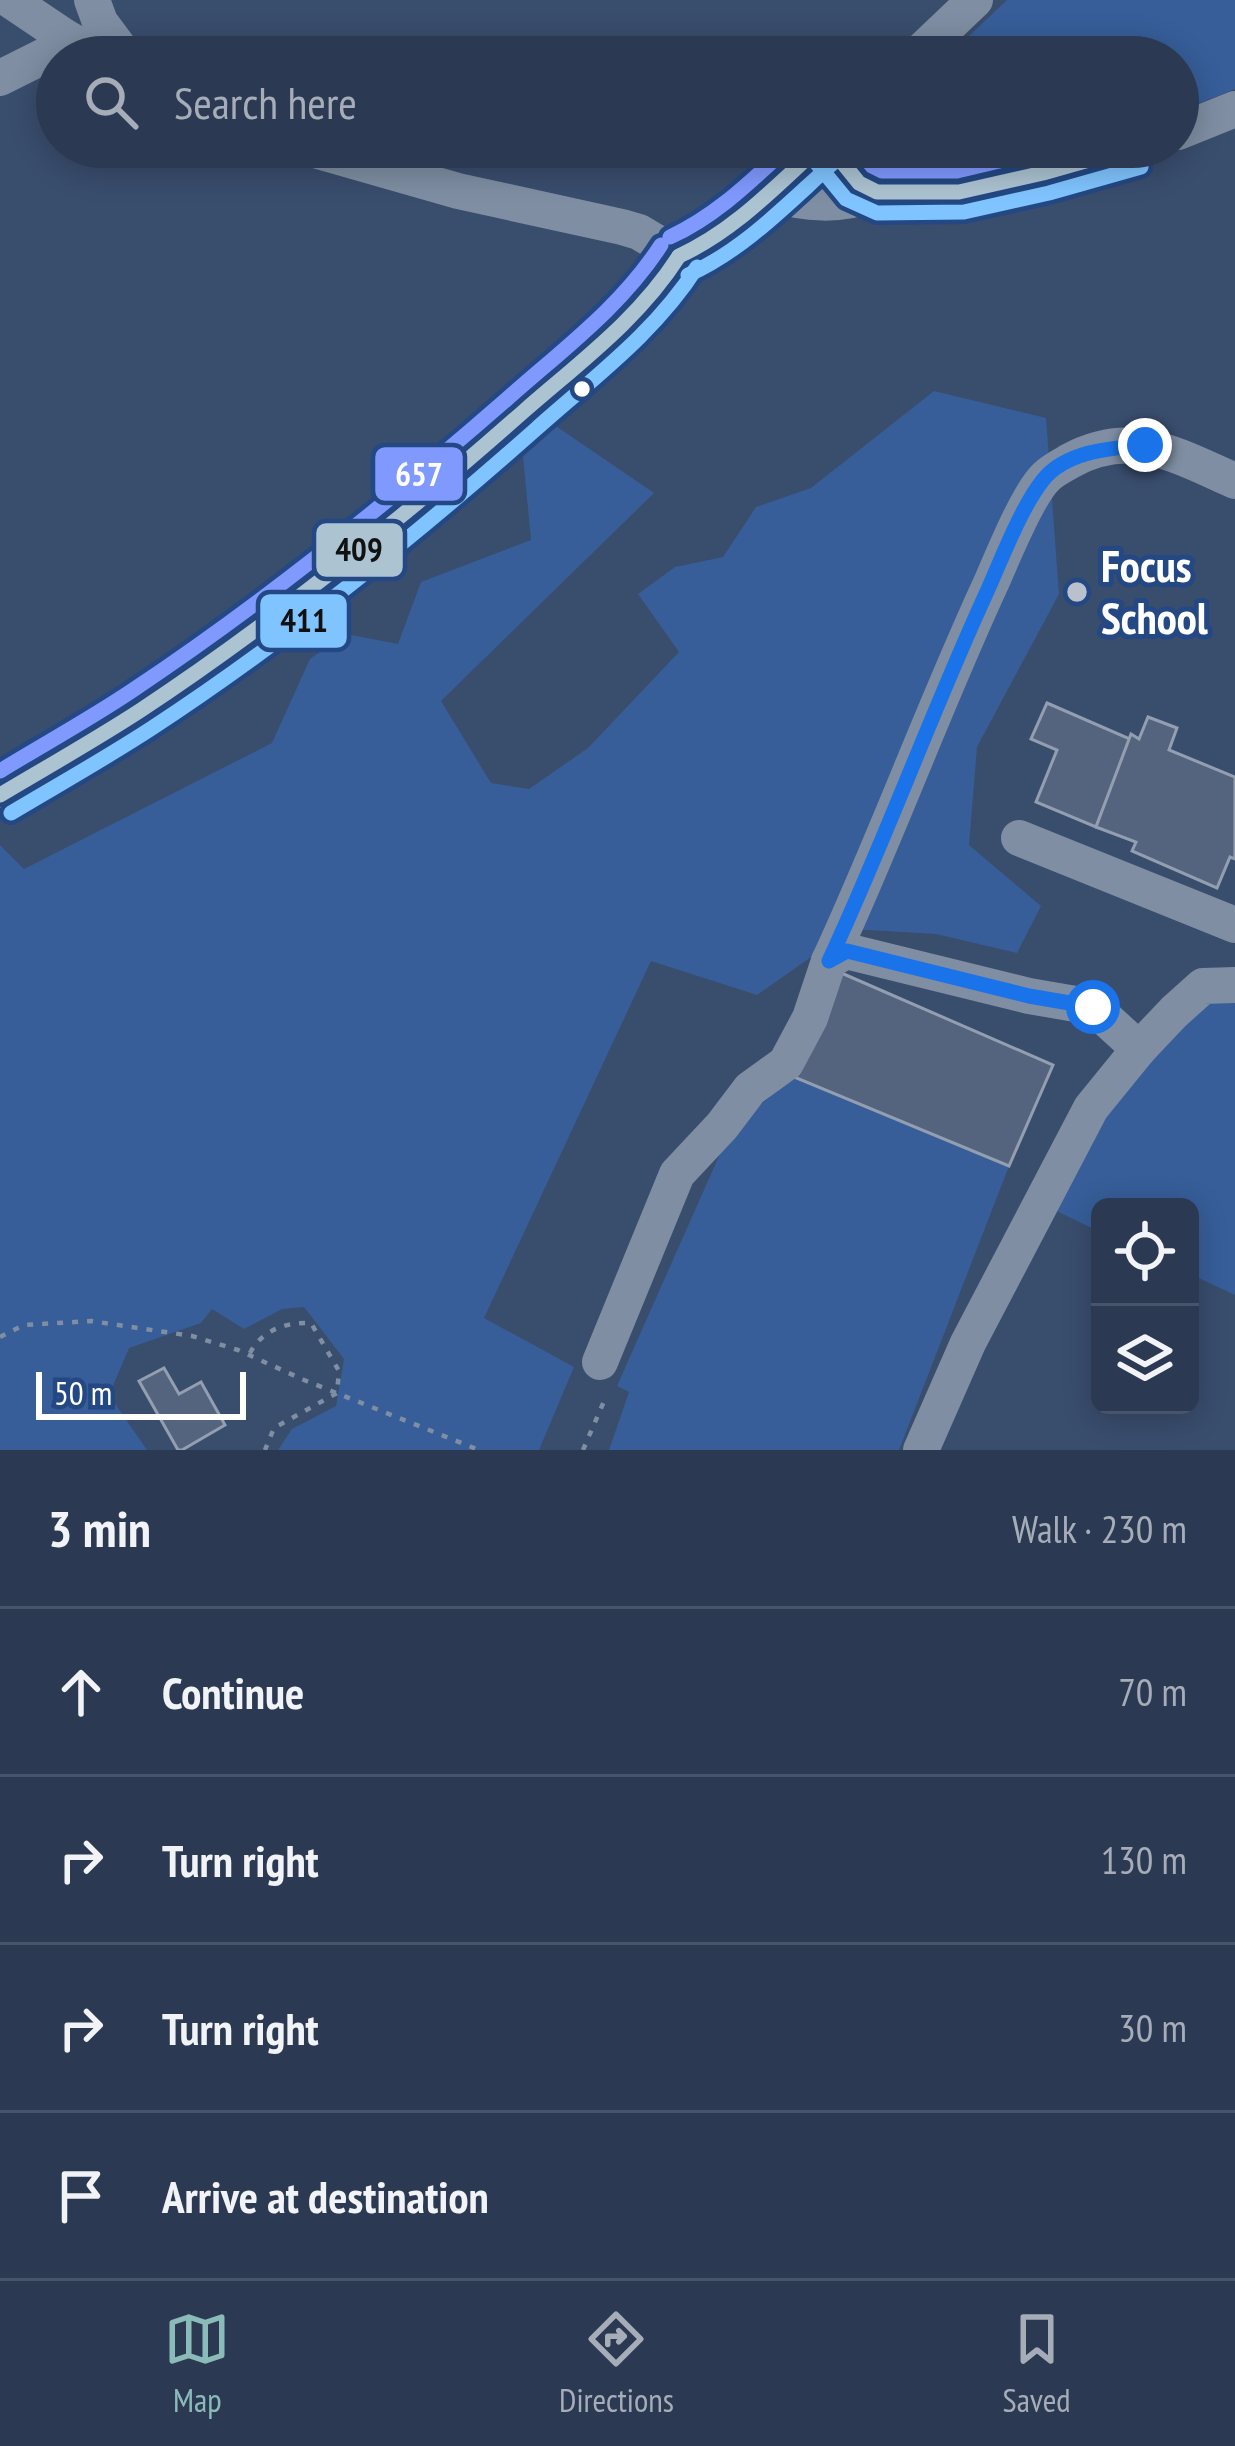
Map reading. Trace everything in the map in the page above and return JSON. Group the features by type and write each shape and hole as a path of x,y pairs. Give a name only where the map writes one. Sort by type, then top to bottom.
{"street":[{"path":"10,0 64,36"},
{"path":"92,0 110,36"},
{"path":"937,36 976,0"},
{"path":"0,78 36,60"},
{"path":"1199,124 1235,110"},
{"path":"378,168 458,191 622,226 679,256"},
{"path":"0,795 142,709 286,608 428,497 616,330 663,284 679,256 701,248 794,168"},
{"path":"847,168 859,183 878,192"},
{"path":"766,193 794,200 852,203 878,192 959,192 1061,168"},
{"path":"600,1362 677,1174 749,1089 786,1063 810,1018 829,961 970,628 1045,477 1073,459 1104,449 1145,445 1235,481"},
{"path":"1019,838 1235,925"},
{"path":"829,961 847,951 1093,1007 1138,1049"},
{"path":"921,1450 968,1343 1091,1108 1138,1049 1203,986 1235,985"}],"path":[{"path":"0,1337 24,1325 91,1321 192,1336 249,1354 479,1450"},
{"path":"249,1354 256,1342 279,1326 311,1323 339,1371 337,1393"},
{"path":"265,1450 274,1428 337,1393"},
{"path":"583,1450 605,1399"}],"shaded area":[{"path":"1007,0 1235,0 1235,89 1199,104 1199,36 969,36"},
{"path":"880,168 985,168 957,175 893,175"},
{"path":"934,391 1046,418 1059,594 977,747 969,845 1041,906 1017,953 936,934 851,929 757,995 651,961 484,1318 574,1367 539,1450 278,1450 292,1429 336,1406 344,1359 304,1307 282,1309 244,1329 212,1309 201,1323 129,1348 109,1395 147,1450 0,1450 0,845 24,869 272,743 310,659 346,634 398,644 421,582 531,540 523,456 553,424 654,493 441,701 491,783 529,789 588,748 679,652 638,594 675,567 723,557 756,507 811,488"},
{"path":"1235,985 1235,1295 1199,1278 1199,1198 1091,1198 1091,1228 1040,1203 1139,1049"},
{"path":"794,1077 1009,1166 899,1450 609,1450 629,1392 617,1386 731,1129"}],"building":[{"path":"1047,703 1130,739 1096,827 1036,802 1057,750 1031,739"},
{"path":"1148,717 1177,728 1169,750 1235,777 1235,859 1230,857 1217,888 1132,851 1136,842 1096,827 1131,734 1139,739"},
{"path":"839,972 1053,1065 1009,1166 794,1077"},
{"path":"164,1368 179,1394 201,1382 225,1425 182,1450 139,1381"}],"transit line":[{"name":"657","path":"670,237 718,208 765,168"},
{"name":"409","path":"679,256 736,221 796,168"},
{"name":"411","path":"821,168 846,199 877,213 964,212 1137,168"},
{"name":"411","path":"688,275 747,239 828,168"},
{"name":"409","path":"847,168 859,183 877,192 959,192 1061,168"},
{"name":"657","path":"876,168 970,168"},
{"name":"657","path":"0,771 133,690 325,550 590,327 661,245"},
{"name":"409","path":"0,795 141,710 338,567 607,339 646,300 679,256"},
{"name":"411","path":"11,813 203,694 349,586 622,354 697,267"}],"place":[{"name":"Focus School","path":"1077,592"}],"route":[{"path":"1093,1007 847,951 829,961 970,628 1045,477 1073,459 1104,449 1145,445"}]}
